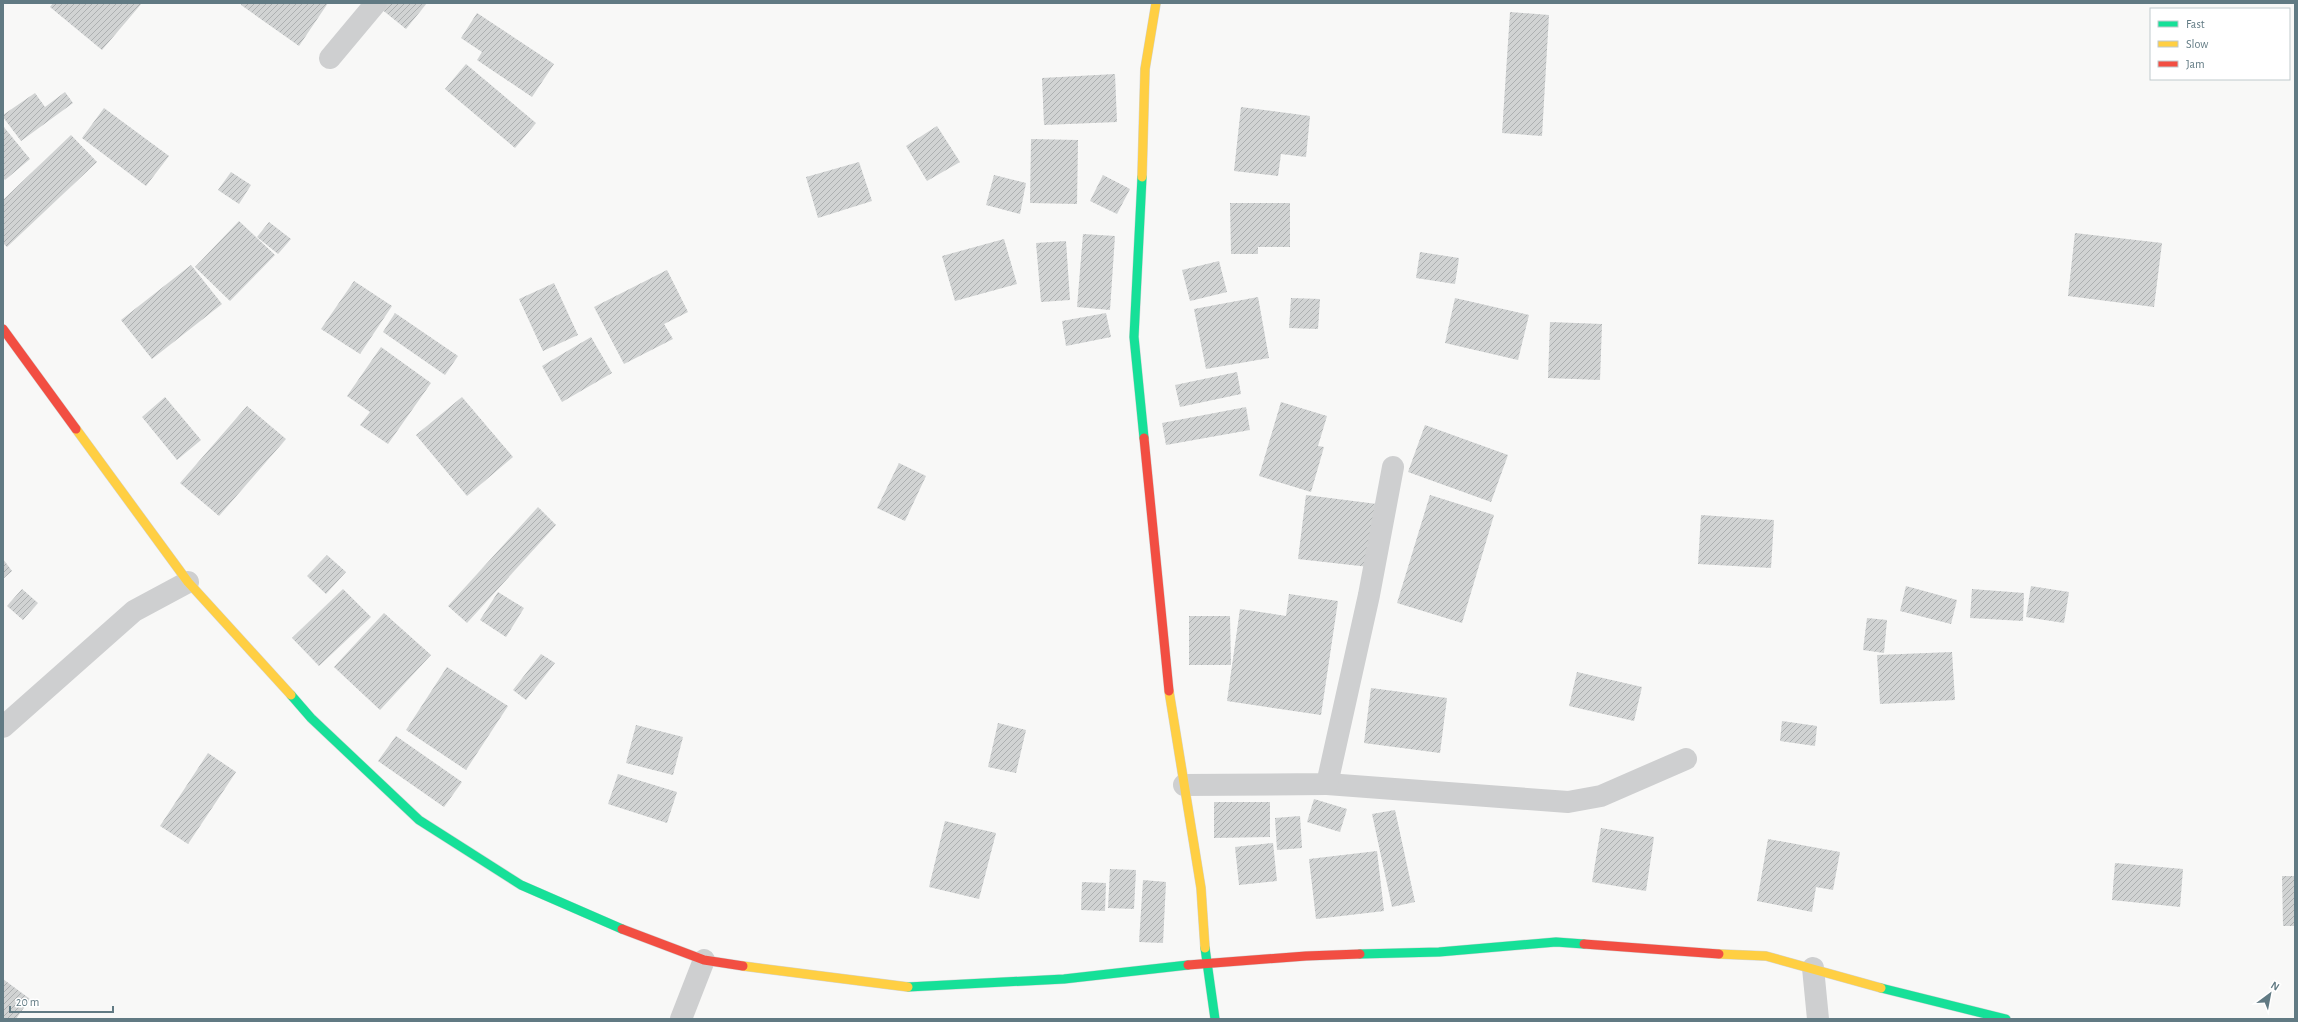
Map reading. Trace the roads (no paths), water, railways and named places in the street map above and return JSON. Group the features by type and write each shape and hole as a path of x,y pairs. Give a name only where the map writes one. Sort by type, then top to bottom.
{"street":[{"path":"330,58 376,3"},
{"path":"1156,3 1145,69 1144,147 1134,337 1170,702 1201,888 1206,963 1215,1019"},
{"path":"3,330 188,582 312,718 419,820 521,885 597,920 704,960 779,972 908,987 1064,979 1206,963 1306,956 1439,952 1556,942 1682,952 1766,956 2006,1019"},
{"path":"1327,784 1369,595 1393,467"},
{"path":"3,727 134,611 188,582"},
{"path":"1184,785 1327,784 1568,802 1601,796 1686,759"},
{"path":"681,1019 704,960"},
{"path":"1813,968 1818,1019"}]}
